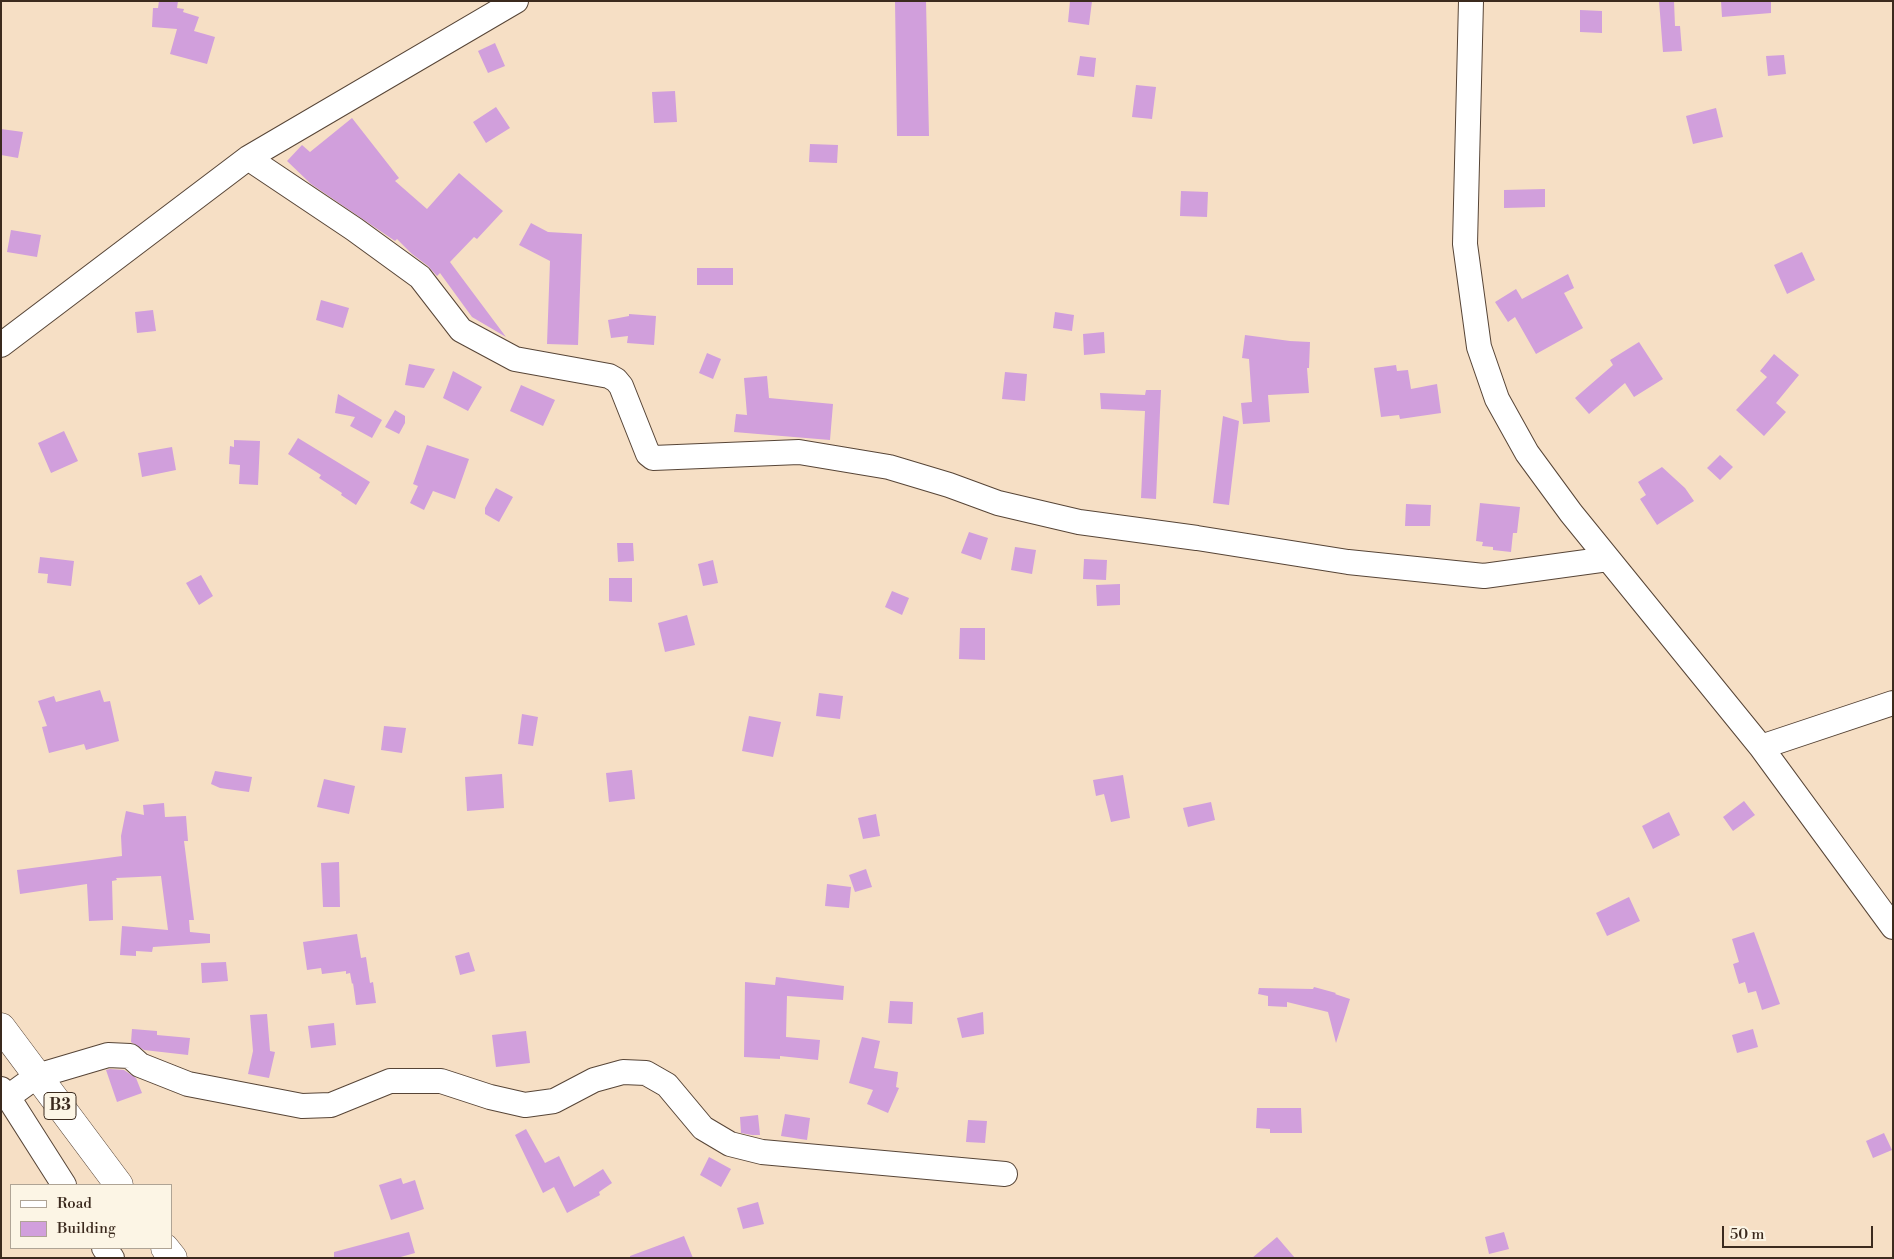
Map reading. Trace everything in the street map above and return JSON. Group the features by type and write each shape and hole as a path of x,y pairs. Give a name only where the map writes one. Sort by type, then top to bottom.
{"highway":[{"name":"B3","path":"1,1026 118,1184"}],"street":[{"path":"1,345 248,158 516,1"},
{"path":"1471,1 1465,244 1480,347 1497,399 1527,453 1571,513 1761,747 1893,927"},
{"path":"248,158 354,229 420,277 461,330 515,359 610,376 616,380 621,386 648,454 654,458 799,452 889,467 949,485 998,503 1079,522 1197,538 1348,562 1484,576 1608,559"},
{"path":"1761,747 1893,702"},
{"path":"63,1184 5,1093 37,1076 108,1055 130,1056 140,1065 188,1084 302,1106 330,1104 390,1081 441,1081 525,1106 554,1101 594,1080 623,1072 646,1073 667,1085 703,1128 730,1144 762,1152 1005,1174"}],"building":[{"path":"159,1 178,1 177,8 184,9 183,12 199,17 194,31 215,37 207,64 170,54 177,29 152,27 153,8 158,8"},
{"path":"895,1 926,1 929,136 897,136"},
{"path":"1070,1 1092,1 1089,25 1068,22"},
{"path":"1659,1 1674,1 1675,26 1680,26 1682,51 1663,52"},
{"path":"1721,1 1771,1 1771,13 1722,17"},
{"path":"1580,10 1602,11 1602,33 1580,32"},
{"path":"495,43 505,66 488,73 478,51"},
{"path":"1784,55 1786,74 1768,76 1766,56"},
{"path":"1080,56 1096,58 1094,77 1077,75"},
{"path":"1136,85 1156,87 1152,119 1132,117"},
{"path":"675,91 677,122 654,123 652,92"},
{"path":"496,107 510,128 486,143 473,122"},
{"path":"1716,108 1723,137 1693,144 1686,116"},
{"path":"352,118 399,178 395,181 427,209 459,173 503,211 477,239 474,237 450,262 506,337 472,317 440,273 437,276 397,239 395,241 311,184 287,161 302,145 310,152"},
{"path":"1,129 23,132 18,158 1,155"},
{"path":"810,144 838,145 837,163 809,162"},
{"path":"1545,189 1545,207 1504,208 1504,190"},
{"path":"1181,191 1208,192 1207,217 1180,216"},
{"path":"531,223 548,232 582,234 578,345 547,344 550,261 519,245"},
{"path":"11,230 41,235 37,257 7,252"},
{"path":"1802,252 1815,280 1787,294 1774,265"},
{"path":"697,268 733,268 733,285 697,285"},
{"path":"1568,274 1574,288 1564,293 1583,328 1536,354 1515,317 1508,322 1495,302 1516,289 1522,299"},
{"path":"321,300 349,308 343,328 316,320"},
{"path":"153,310 156,331 137,333 135,312"},
{"path":"1055,312 1074,315 1072,331 1053,328"},
{"path":"629,314 656,316 654,345 627,343 628,336 611,338 608,320 629,316"},
{"path":"1104,332 1105,353 1084,355 1083,334"},
{"path":"1245,335 1310,342 1309,368 1307,368 1309,393 1268,395 1270,422 1243,424 1241,403 1252,402 1249,359 1242,358"},
{"path":"1639,342 1663,379 1634,397 1625,383 1589,414 1575,398 1613,365 1610,360"},
{"path":"707,353 721,359 713,379 699,373"},
{"path":"1774,354 1799,375 1776,403 1786,412 1764,436 1736,410 1767,377 1760,371"},
{"path":"409,364 435,369 424,388 405,385"},
{"path":"1396,365 1397,371 1408,370 1411,389 1437,384 1441,413 1400,419 1399,415 1381,417 1374,368"},
{"path":"453,371 482,387 468,411 443,398"},
{"path":"1005,372 1027,374 1025,401 1002,399"},
{"path":"767,376 769,398 833,404 830,440 734,432 736,414 747,415 744,378"},
{"path":"521,385 555,400 543,426 510,411"},
{"path":"1146,390 1161,390 1156,499 1141,498 1145,411 1101,409 1100,393 1145,395"},
{"path":"338,394 382,420 372,438 350,426 355,417 335,413"},
{"path":"395,410 405,416 405,423 399,434 385,427"},
{"path":"1223,416 1239,421 1229,505 1213,503"},
{"path":"64,431 78,461 51,473 38,443"},
{"path":"298,438 370,482 356,505 319,478 321,475 288,454"},
{"path":"234,440 260,441 258,485 239,484 240,465 229,464 230,446 234,447"},
{"path":"427,445 469,459 455,499 433,491 424,510 410,503 418,486 413,484"},
{"path":"172,447 176,470 142,477 138,453"},
{"path":"1720,455 1733,467 1720,480 1707,468"},
{"path":"1662,467 1685,488 1694,501 1657,525 1640,499 1646,495 1638,482"},
{"path":"496,488 513,497 499,522 485,514 485,508"},
{"path":"1480,503 1520,507 1517,533 1513,533 1511,552 1493,550 1493,547 1482,546 1483,542 1476,541"},
{"path":"1406,504 1431,505 1430,526 1405,526"},
{"path":"969,532 988,538 981,560 961,553"},
{"path":"617,543 633,543 634,561 618,562"},
{"path":"1015,547 1036,550 1032,574 1011,570"},
{"path":"40,557 74,561 71,586 47,583 48,574 38,573"},
{"path":"1084,559 1107,560 1106,580 1083,579"},
{"path":"713,560 718,583 703,586 698,564"},
{"path":"201,575 213,596 199,605 186,583"},
{"path":"609,578 632,578 632,602 609,601"},
{"path":"1120,584 1120,605 1097,606 1096,585"},
{"path":"892,591 909,598 902,615 885,607"},
{"path":"687,615 695,645 665,652 658,623"},
{"path":"960,628 985,628 985,660 959,659"},
{"path":"100,690 104,702 110,701 119,741 86,750 84,744 49,753 42,727 47,726 38,701 54,696 56,702"},
{"path":"819,693 843,696 840,719 816,716"},
{"path":"522,714 538,717 533,746 518,744"},
{"path":"749,716 781,722 773,757 742,751"},
{"path":"384,726 406,728 402,753 381,750"},
{"path":"632,770 635,799 609,802 606,773"},
{"path":"215,771 252,777 249,792 220,788 211,784"},
{"path":"502,774 504,808 467,811 465,777"},
{"path":"1123,775 1130,818 1111,822 1104,794 1096,796 1093,780"},
{"path":"324,779 355,786 349,814 317,807"},
{"path":"1744,801 1755,815 1733,831 1723,817"},
{"path":"1211,802 1215,820 1188,827 1183,808"},
{"path":"164,803 165,817 186,816 188,841 184,841 194,920 189,920 190,932 210,934 210,943 153,947 152,952 136,951 136,956 120,955 122,926 168,930 161,876 116,878 117,880 112,881 113,920 89,921 87,884 20,894 17,870 122,856 121,836 126,811 144,815 143,805"},
{"path":"1669,812 1680,835 1653,849 1642,826"},
{"path":"876,814 880,836 863,839 858,818"},
{"path":"339,862 340,907 323,907 321,863"},
{"path":"866,869 872,887 855,892 849,875"},
{"path":"827,884 851,887 849,908 825,906"},
{"path":"1629,897 1640,921 1607,936 1596,913"},
{"path":"1754,932 1780,1004 1762,1010 1756,991 1748,993 1745,982 1739,984 1733,964 1739,962 1732,939"},
{"path":"357,934 361,958 366,957 370,983 373,982 376,1003 356,1005 353,983 350,973 346,974 346,971 322,974 321,968 307,970 303,942"},
{"path":"469,952 475,971 460,975 455,956"},
{"path":"226,962 228,981 202,983 201,963"},
{"path":"776,977 844,986 843,1000 787,996 786,1037 820,1040 818,1060 780,1056 780,1059 744,1057 745,982 775,985"},
{"path":"1314,987 1350,999 1336,1043 1328,1012 1287,1002 1287,1007 1268,1006 1268,996 1258,994 1259,988 1313,989"},
{"path":"890,1001 913,1002 912,1024 888,1023"},
{"path":"983,1012 984,1034 962,1038 957,1018"},
{"path":"267,1014 270,1051 275,1052 269,1078 248,1074 253,1051 250,1015"},
{"path":"334,1023 336,1045 311,1048 308,1026"},
{"path":"132,1029 157,1031 157,1035 190,1038 188,1055 144,1050 131,1042"},
{"path":"1753,1029 1758,1047 1737,1053 1732,1035"},
{"path":"526,1031 530,1063 496,1067 492,1035"},
{"path":"862,1037 880,1041 874,1068 898,1072 896,1087 899,1088 888,1113 867,1104 873,1090 849,1083"},
{"path":"106,1070 124,1070 136,1078 142,1093 117,1102"},
{"path":"1257,1108 1301,1108 1302,1133 1270,1133 1270,1129 1256,1128"},
{"path":"785,1114 810,1118 807,1140 781,1136"},
{"path":"758,1115 760,1135 741,1133 740,1117"},
{"path":"968,1120 987,1121 985,1143 966,1142"},
{"path":"526,1129 545,1163 559,1156 574,1187 603,1169 612,1183 599,1192 600,1195 567,1213 554,1187 543,1193 515,1135"},
{"path":"1884,1133 1892,1150 1873,1158 1866,1141"},
{"path":"709,1157 731,1169 721,1187 700,1175"},
{"path":"401,1178 403,1184 415,1180 424,1209 391,1220 379,1185"},
{"path":"758,1202 764,1224 743,1229 737,1208"},
{"path":"409,1232 415,1253 397,1258 334,1258 334,1252"},
{"path":"1504,1232 1509,1249 1489,1254 1485,1237"},
{"path":"684,1236 693,1258 630,1258 630,1256"},
{"path":"1277,1237 1295,1258 1252,1258"}]}
